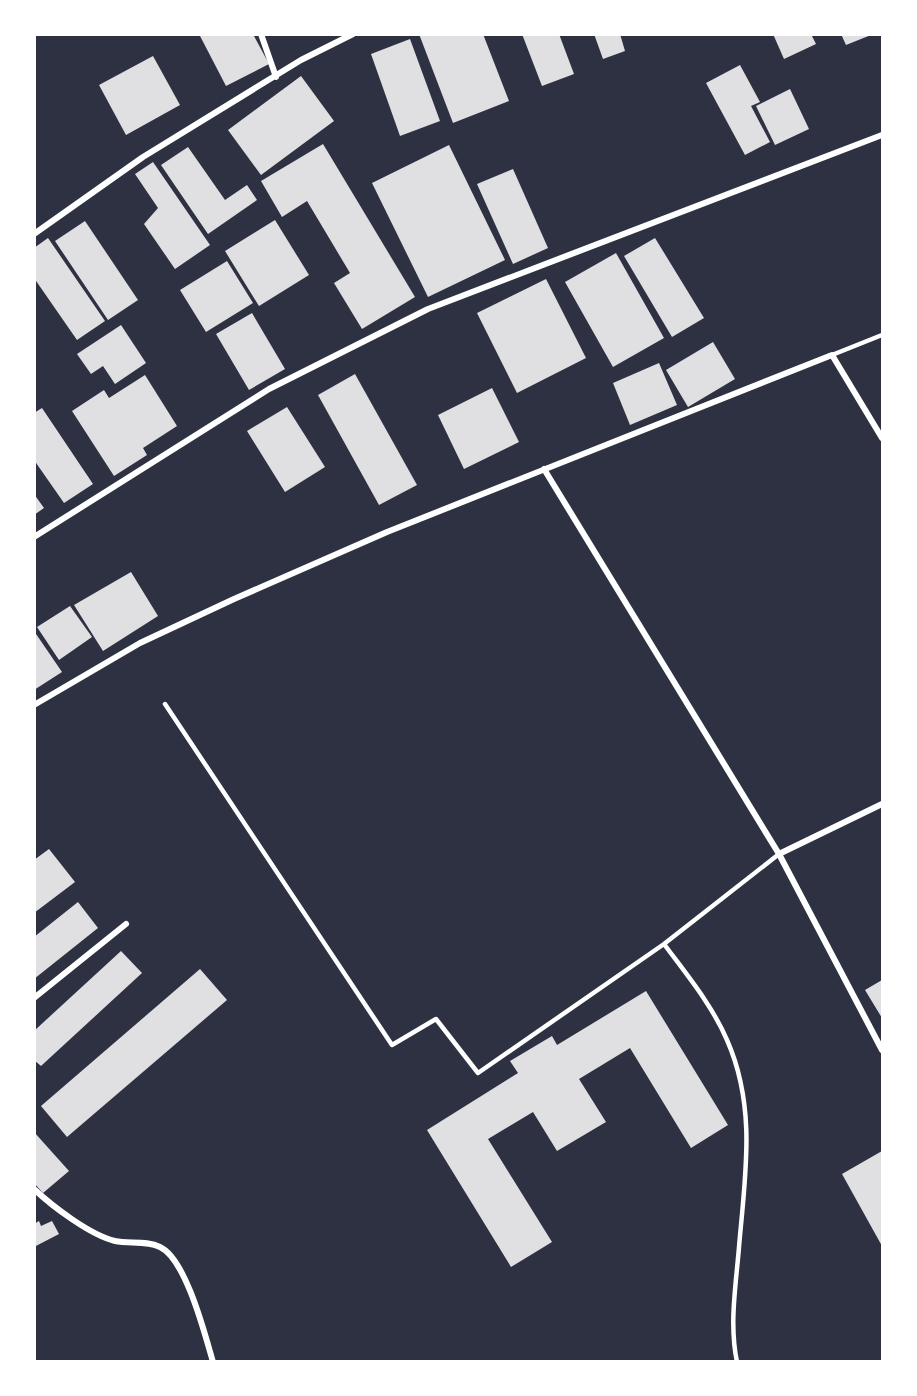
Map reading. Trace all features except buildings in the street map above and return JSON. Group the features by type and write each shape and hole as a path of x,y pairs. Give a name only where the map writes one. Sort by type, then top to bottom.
{"street":[{"path":"261,34 276,76"},
{"path":"34,234 143,157 301,60 352,34"},
{"path":"34,537 269,389 428,309 882,135"},
{"path":"34,705 140,643 387,532 832,355 882,438"},
{"path":"544,469 779,854 882,1050"},
{"path":"779,854 882,804"},
{"path":"34,998 126,924"},
{"path":"34,1189 52,1206 114,1241 161,1247 176,1261 197,1308 213,1362"}],"lane":[{"path":"832,355 882,335"},
{"path":"165,704 392,1045 436,1019 478,1073 664,944 779,854"},
{"path":"664,944 715,1016 728,1041 743,1088 747,1119 746,1166 733,1315 733,1346 736,1362"}]}
